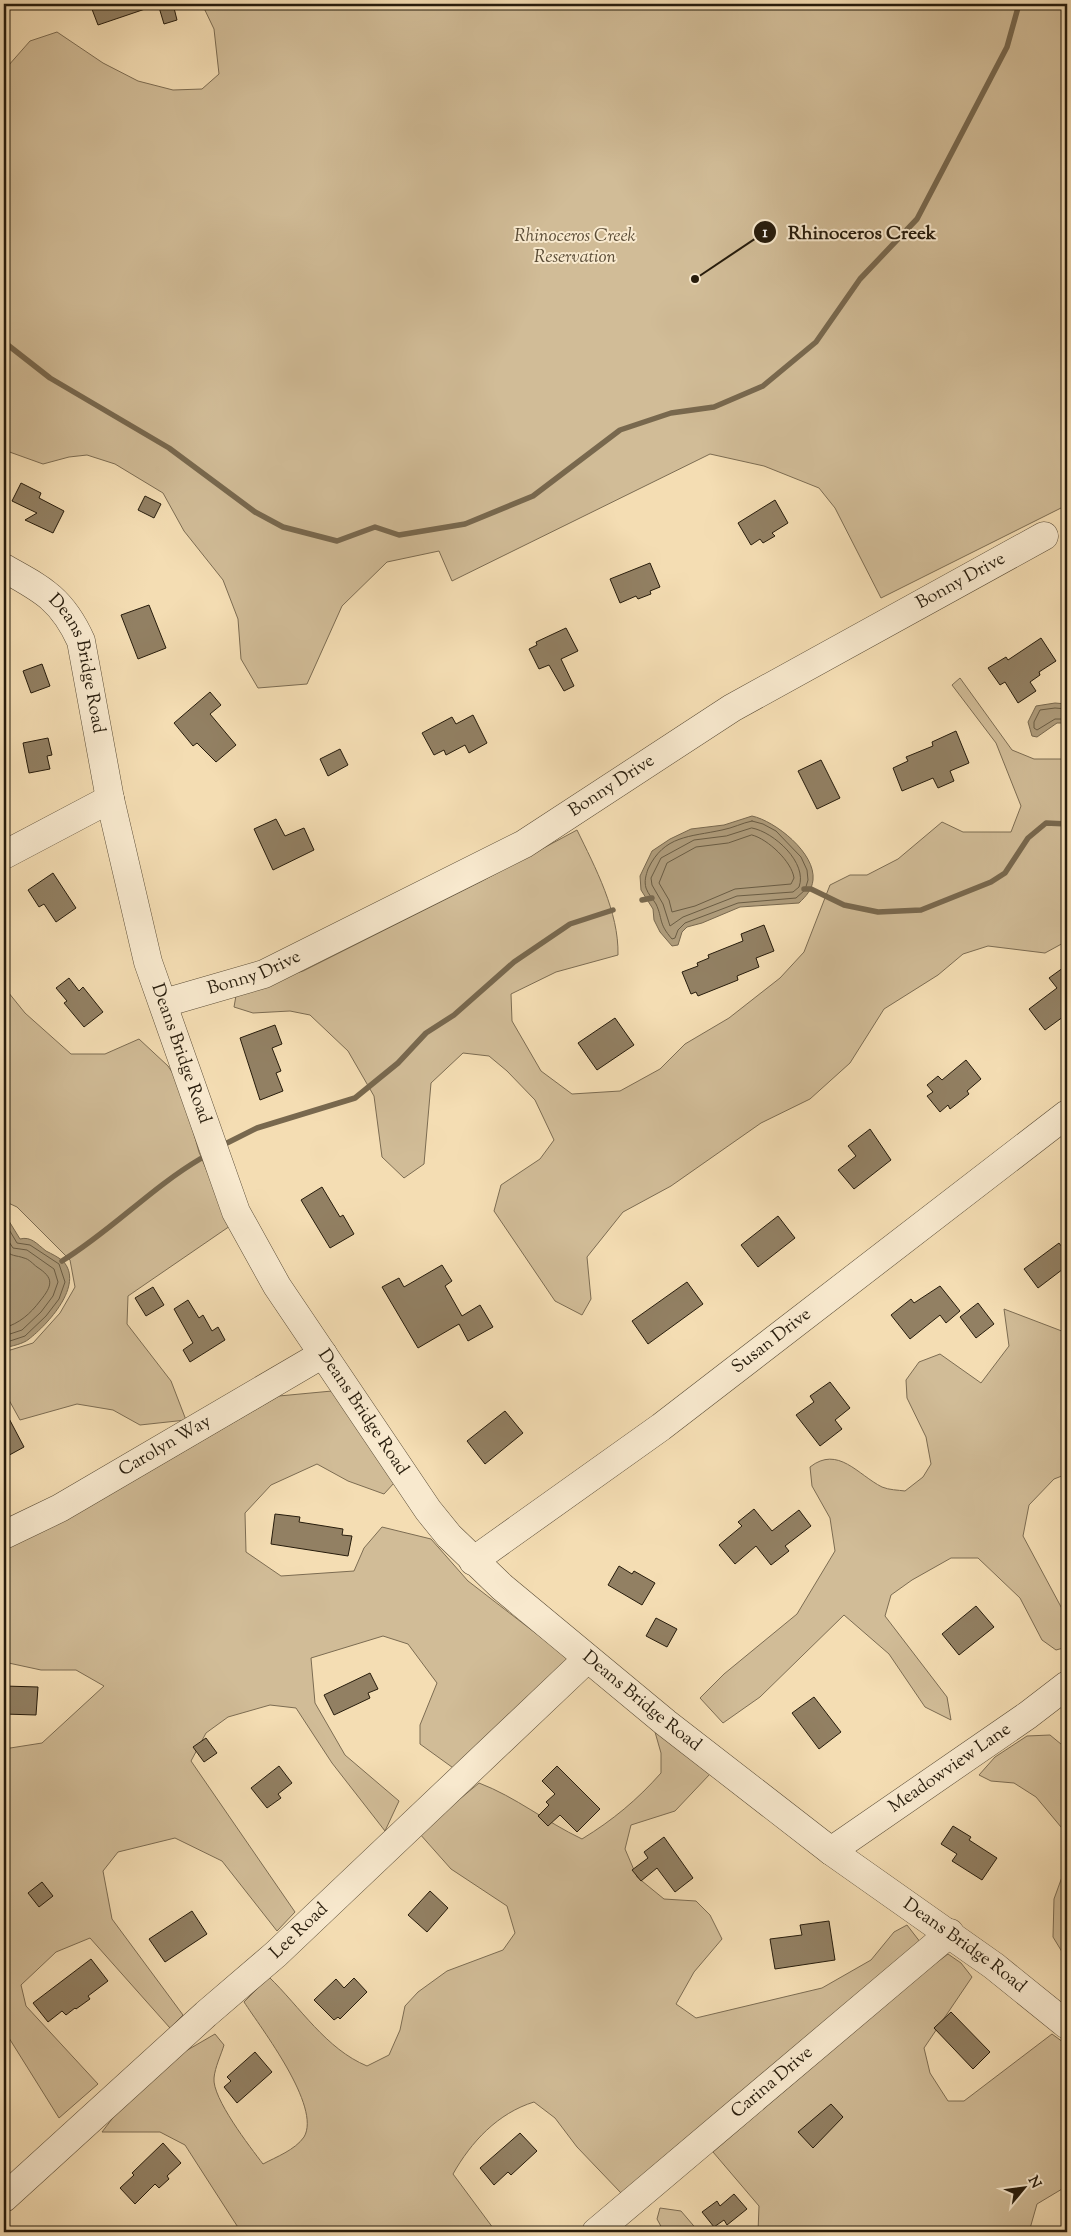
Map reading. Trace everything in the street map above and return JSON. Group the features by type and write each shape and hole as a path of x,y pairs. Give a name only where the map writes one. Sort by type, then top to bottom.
{"street":[{"name":"Bonny Drive","path":"164,1004 264,974 524,844 732,708 1044,536"},
{"name":"Deans Bridge Road","path":"4,568 57,601 72,621 81,641 110,799 148,962 236,1212 278,1286 428,1510 473,1561 587,1659 746,1787 831,1851 950,1933 1067,2025"},
{"path":"4,856 110,799"},
{"name":"Susan Drive","path":"473,1561 661,1427 1067,1114"},
{"name":"Carolyn Way","path":"4,1535 60,1508 323,1354"},
{"name":"Lee Road","path":"4,2198 206,2014 276,1954 587,1659"},
{"name":"Meadowview Lane","path":"831,1851 1028,1715 1067,1685"},
{"name":"Carina Drive","path":"596,2232 950,1933"}],"green space":[{"name":"Rhinoceros Creek Reservation","path":"202,4 1067,4 1067,505 881,598 835,508 819,488 764,466 710,454 452,581 439,551 387,562 342,606 307,684 258,688 241,659 238,619 223,580 184,531 163,493 115,464 87,455 69,457 43,464 4,450 4,78 8,66 30,41 57,32 103,63 138,81 173,90 202,89 219,74 214,29"},
{"path":"960,678 1012,750 1034,759 1067,759 1067,855 1063,864 1067,867 1067,941 1045,953 988,946 963,954 938,975 884,1009 850,1063 810,1099 761,1123 671,1186 623,1212 587,1257 591,1299 582,1315 555,1301 494,1211 501,1185 540,1159 554,1140 535,1100 507,1071 489,1056 463,1053 431,1083 424,1164 404,1178 382,1157 374,1096 348,1051 310,1015 290,1011 253,1013 234,1007 237,990 303,971 482,881 577,830 605,890 615,923 618,955 556,972 511,994 512,1021 541,1071 572,1094 620,1091 660,1069 685,1044 729,1018 780,978 804,952 830,885 850,875 867,875 898,859 942,822 963,832 1011,832 1021,806 996,743 952,685"},
{"path":"4,987 25,1013 71,1054 105,1054 139,1039 168,1066 180,1084 199,1152 230,1226 128,1296 127,1324 171,1381 186,1420 140,1425 113,1410 77,1404 20,1420 4,1391 4,1352 33,1343 60,1313 75,1287 70,1260 17,1207 4,1201"},
{"path":"1004,1309 1067,1333 1067,1474 1054,1479 1029,1505 1023,1536 1067,1618 1067,1647 1056,1650 1042,1640 1020,1598 978,1558 951,1558 912,1580 891,1595 885,1616 947,1697 951,1720 925,1707 889,1654 844,1615 760,1697 723,1723 700,1698 724,1674 797,1614 835,1551 830,1518 812,1486 810,1467 820,1461 839,1460 882,1487 905,1491 923,1477 931,1464 926,1437 907,1398 906,1380 919,1362 940,1354 981,1383 1009,1346"},
{"path":"332,1391 394,1483 384,1494 348,1481 317,1464 271,1485 245,1513 246,1552 281,1576 354,1571 364,1548 382,1527 431,1539 468,1581 573,1662 456,1770 420,1744 420,1725 437,1683 408,1644 383,1636 311,1658 315,1703 345,1755 399,1801 385,1831 332,1763 296,1708 270,1705 228,1717 206,1733 191,1761 295,1912 277,1931 222,1861 175,1838 118,1852 103,1871 112,1919 183,2015 170,2028 90,1938 56,1952 21,1985 26,2006 98,2084 59,2118 4,2030 4,1749 42,1743 104,1686 76,1670 41,1670 4,1662 4,1547 66,1520 279,1396"},
{"path":"655,1732 669,1738 710,1774 675,1811 631,1825 625,1849 637,1877 664,1899 696,1901 710,1915 722,1939 694,1972 676,2004 696,2018 822,1988 871,1960 894,1932 907,1925 924,1947 621,2193 577,2147 555,2118 534,2102 509,2113 497,2121 477,2140 453,2174 496,2232 241,2232 185,2145 160,2132 102,2132 125,2102 184,2052 215,2034 224,2045 214,2078 215,2087 225,2110 263,2164 296,2146 304,2137 307,2124 305,2107 287,2068 244,2002 269,1977 326,2038 352,2059 367,2066 389,2055 400,2030 405,2006 418,1992 447,1971 503,1950 515,1933 507,1906 451,1869 419,1833 479,1783 506,1795 582,1839 624,1809 661,1773 661,1753"},
{"path":"1050,1735 1067,1749 1067,1960 1053,1937 1054,1899 1066,1866 1066,1833 1036,1797 1014,1783 991,1781 979,1775 995,1757 1027,1736"},
{"path":"948,1954 961,1963 972,1977 924,2048 930,2073 948,2101 964,2101 1052,2034 1067,2045 1067,2186 1037,2204 1029,2232 758,2232 759,2206 713,2152 920,1975"},
{"path":"660,2208 681,2211 699,2232 664,2232 657,2219"}],"water":[{"path":"1055,703 1067,704 1067,723 1057,723 1037,737 1032,736 1028,722 1036,706"},
{"path":"752,816 772,824 801,849 808,859 812,870 813,880 810,890 799,903 740,907 702,923 687,927 682,932 678,945 672,946 660,932 654,920 653,909 641,890 640,876 652,851 670,839 691,829 724,825"},
{"path":"4,1213 20,1239 24,1238 37,1243 63,1261 69,1271 70,1281 67,1293 61,1304 37,1333 27,1341 4,1348"}],"building":[{"path":"90,4 153,4 154,6 98,25"},
{"path":"158,4 173,4 177,20 164,24"},
{"path":"21,483 41,493 39,498 64,511 53,533 25,520 37,513 12,501"},
{"path":"145,496 161,504 154,518 138,510"},
{"path":"775,500 788,523 772,533 775,536 763,543 760,539 751,545 738,523"},
{"path":"650,563 660,587 650,591 651,594 638,599 636,596 620,603 610,579"},
{"path":"149,605 166,648 138,659 121,615"},
{"path":"566,628 578,651 561,659 574,686 564,691 549,665 539,669 529,649 537,645 536,642"},
{"path":"1041,638 1056,661 1039,672 1040,675 1030,682 1036,691 1018,703 1005,682 1000,685 988,668 1006,657 1008,660"},
{"path":"42,664 50,686 31,693 23,671"},
{"path":"210,692 221,705 210,714 236,745 216,762 197,743 193,746 174,723"},
{"path":"473,715 487,743 469,753 465,745 446,755 444,750 434,755 422,733 452,717 456,724"},
{"path":"956,731 969,763 950,771 954,781 938,788 933,778 902,791 893,768 908,761 906,757 933,746 932,742"},
{"path":"48,738 52,755 47,756 50,769 29,773 23,743"},
{"path":"340,749 348,765 328,776 320,759"},
{"path":"821,760 840,798 817,809 798,771"},
{"path":"276,819 285,836 304,828 314,850 273,870 254,829"},
{"path":"53,873 76,908 56,922 44,904 39,907 28,890"},
{"path":"764,925 774,951 756,958 759,967 737,976 738,980 698,996 696,992 691,994 682,972 698,966 697,963 709,958 708,955 743,941 741,934"},
{"path":"1067,965 1067,1014 1045,1030 1029,1009 1057,988 1049,978"},
{"path":"69,978 79,991 83,987 103,1012 84,1027 64,1003 67,1001 56,988"},
{"path":"615,1018 634,1045 597,1070 578,1043"},
{"path":"275,1025 282,1044 272,1048 281,1071 276,1073 283,1091 260,1100 240,1038"},
{"path":"966,1060 981,1079 967,1091 969,1094 950,1109 948,1105 940,1112 927,1096 933,1092 927,1085 938,1076 942,1080"},
{"path":"870,1129 891,1160 854,1189 838,1170 856,1156 848,1146"},
{"path":"322,1187 340,1217 343,1215 354,1234 330,1248 301,1200"},
{"path":"778,1216 795,1238 758,1267 741,1245"},
{"path":"1059,1243 1067,1254 1067,1266 1038,1288 1024,1269"},
{"path":"442,1265 452,1281 445,1286 462,1316 480,1305 493,1327 468,1341 459,1324 418,1348 382,1287 399,1278 404,1287"},
{"path":"687,1282 703,1304 648,1344 632,1321"},
{"path":"940,1286 960,1311 946,1323 940,1315 910,1339 891,1315 911,1299 914,1303"},
{"path":"153,1287 164,1305 146,1316 135,1298"},
{"path":"188,1300 199,1318 203,1315 212,1331 218,1327 225,1340 190,1362 183,1350 193,1343 174,1309"},
{"path":"978,1303 994,1324 976,1338 960,1317"},
{"path":"830,1382 850,1408 835,1420 842,1429 820,1446 796,1415 814,1402 810,1396"},
{"path":"4,1409 24,1447 4,1458"},
{"path":"505,1411 523,1433 485,1464 467,1441"},
{"path":"754,1509 772,1531 799,1510 811,1526 785,1546 789,1551 771,1565 756,1546 735,1564 719,1545 742,1526 738,1522"},
{"path":"275,1514 300,1517 299,1522 343,1529 342,1535 352,1536 348,1556 271,1544"},
{"path":"619,1566 632,1574 634,1571 655,1583 642,1605 608,1585"},
{"path":"976,1606 994,1627 959,1655 942,1634"},
{"path":"656,1618 677,1629 667,1647 646,1636"},
{"path":"370,1673 378,1689 368,1693 370,1698 334,1715 324,1695"},
{"path":"4,1686 38,1687 36,1715 4,1714"},
{"path":"814,1697 841,1732 819,1749 792,1713"},
{"path":"206,1738 217,1753 204,1762 193,1747"},
{"path":"279,1766 292,1783 278,1794 281,1798 267,1808 251,1788"},
{"path":"557,1766 600,1809 577,1832 560,1815 548,1826 538,1816 549,1805 546,1802 555,1794 542,1781"},
{"path":"953,1826 971,1837 969,1840 997,1858 982,1880 952,1861 957,1854 941,1844"},
{"path":"664,1837 693,1878 675,1892 657,1868 641,1881 632,1870 648,1858 644,1852"},
{"path":"42,1882 53,1896 39,1907 28,1893"},
{"path":"430,1891 448,1908 427,1932 408,1915"},
{"path":"192,1911 207,1934 165,1962 149,1939"},
{"path":"829,1921 835,1960 775,1969 770,1939 802,1935 800,1925"},
{"path":"91,1959 108,1981 88,1996 90,1999 76,2009 66,2015 62,2011 48,2022 33,2003"},
{"path":"354,1978 367,1992 340,2019 338,2017 334,2020 314,2000 336,1979 344,1988"},
{"path":"951,2012 990,2052 973,2069 934,2028"},
{"path":"255,2052 272,2072 237,2103 224,2087 231,2081 227,2077"},
{"path":"831,2104 843,2117 813,2148 798,2132"},
{"path":"520,2133 537,2151 511,2175 508,2172 494,2185 480,2168"},
{"path":"163,2143 181,2163 167,2176 169,2179 159,2188 155,2184 135,2204 120,2188 134,2175 132,2173"},
{"path":"734,2194 747,2209 727,2225 724,2220 714,2227 702,2212 717,2201 720,2206"}],"waterway":[{"path":"4,342 50,378 169,448 255,512 283,527 337,541 375,527 399,535 465,524 533,496 620,430 671,413 714,407 763,386 816,342 860,279 917,219 1007,47 1019,4"},
{"path":"804,889 811,889 844,905 878,912 921,910 991,882 1005,873 1028,838 1046,823 1067,824"},
{"path":"642,900 652,898"},
{"path":"227,1143 257,1128 355,1098 398,1063 426,1033 454,1015 514,962 570,924 613,910"},
{"path":"62,1261 182,1170 200,1159"}],"place":[{"name":"Rhinoceros Creek","path":"695,279"}]}
